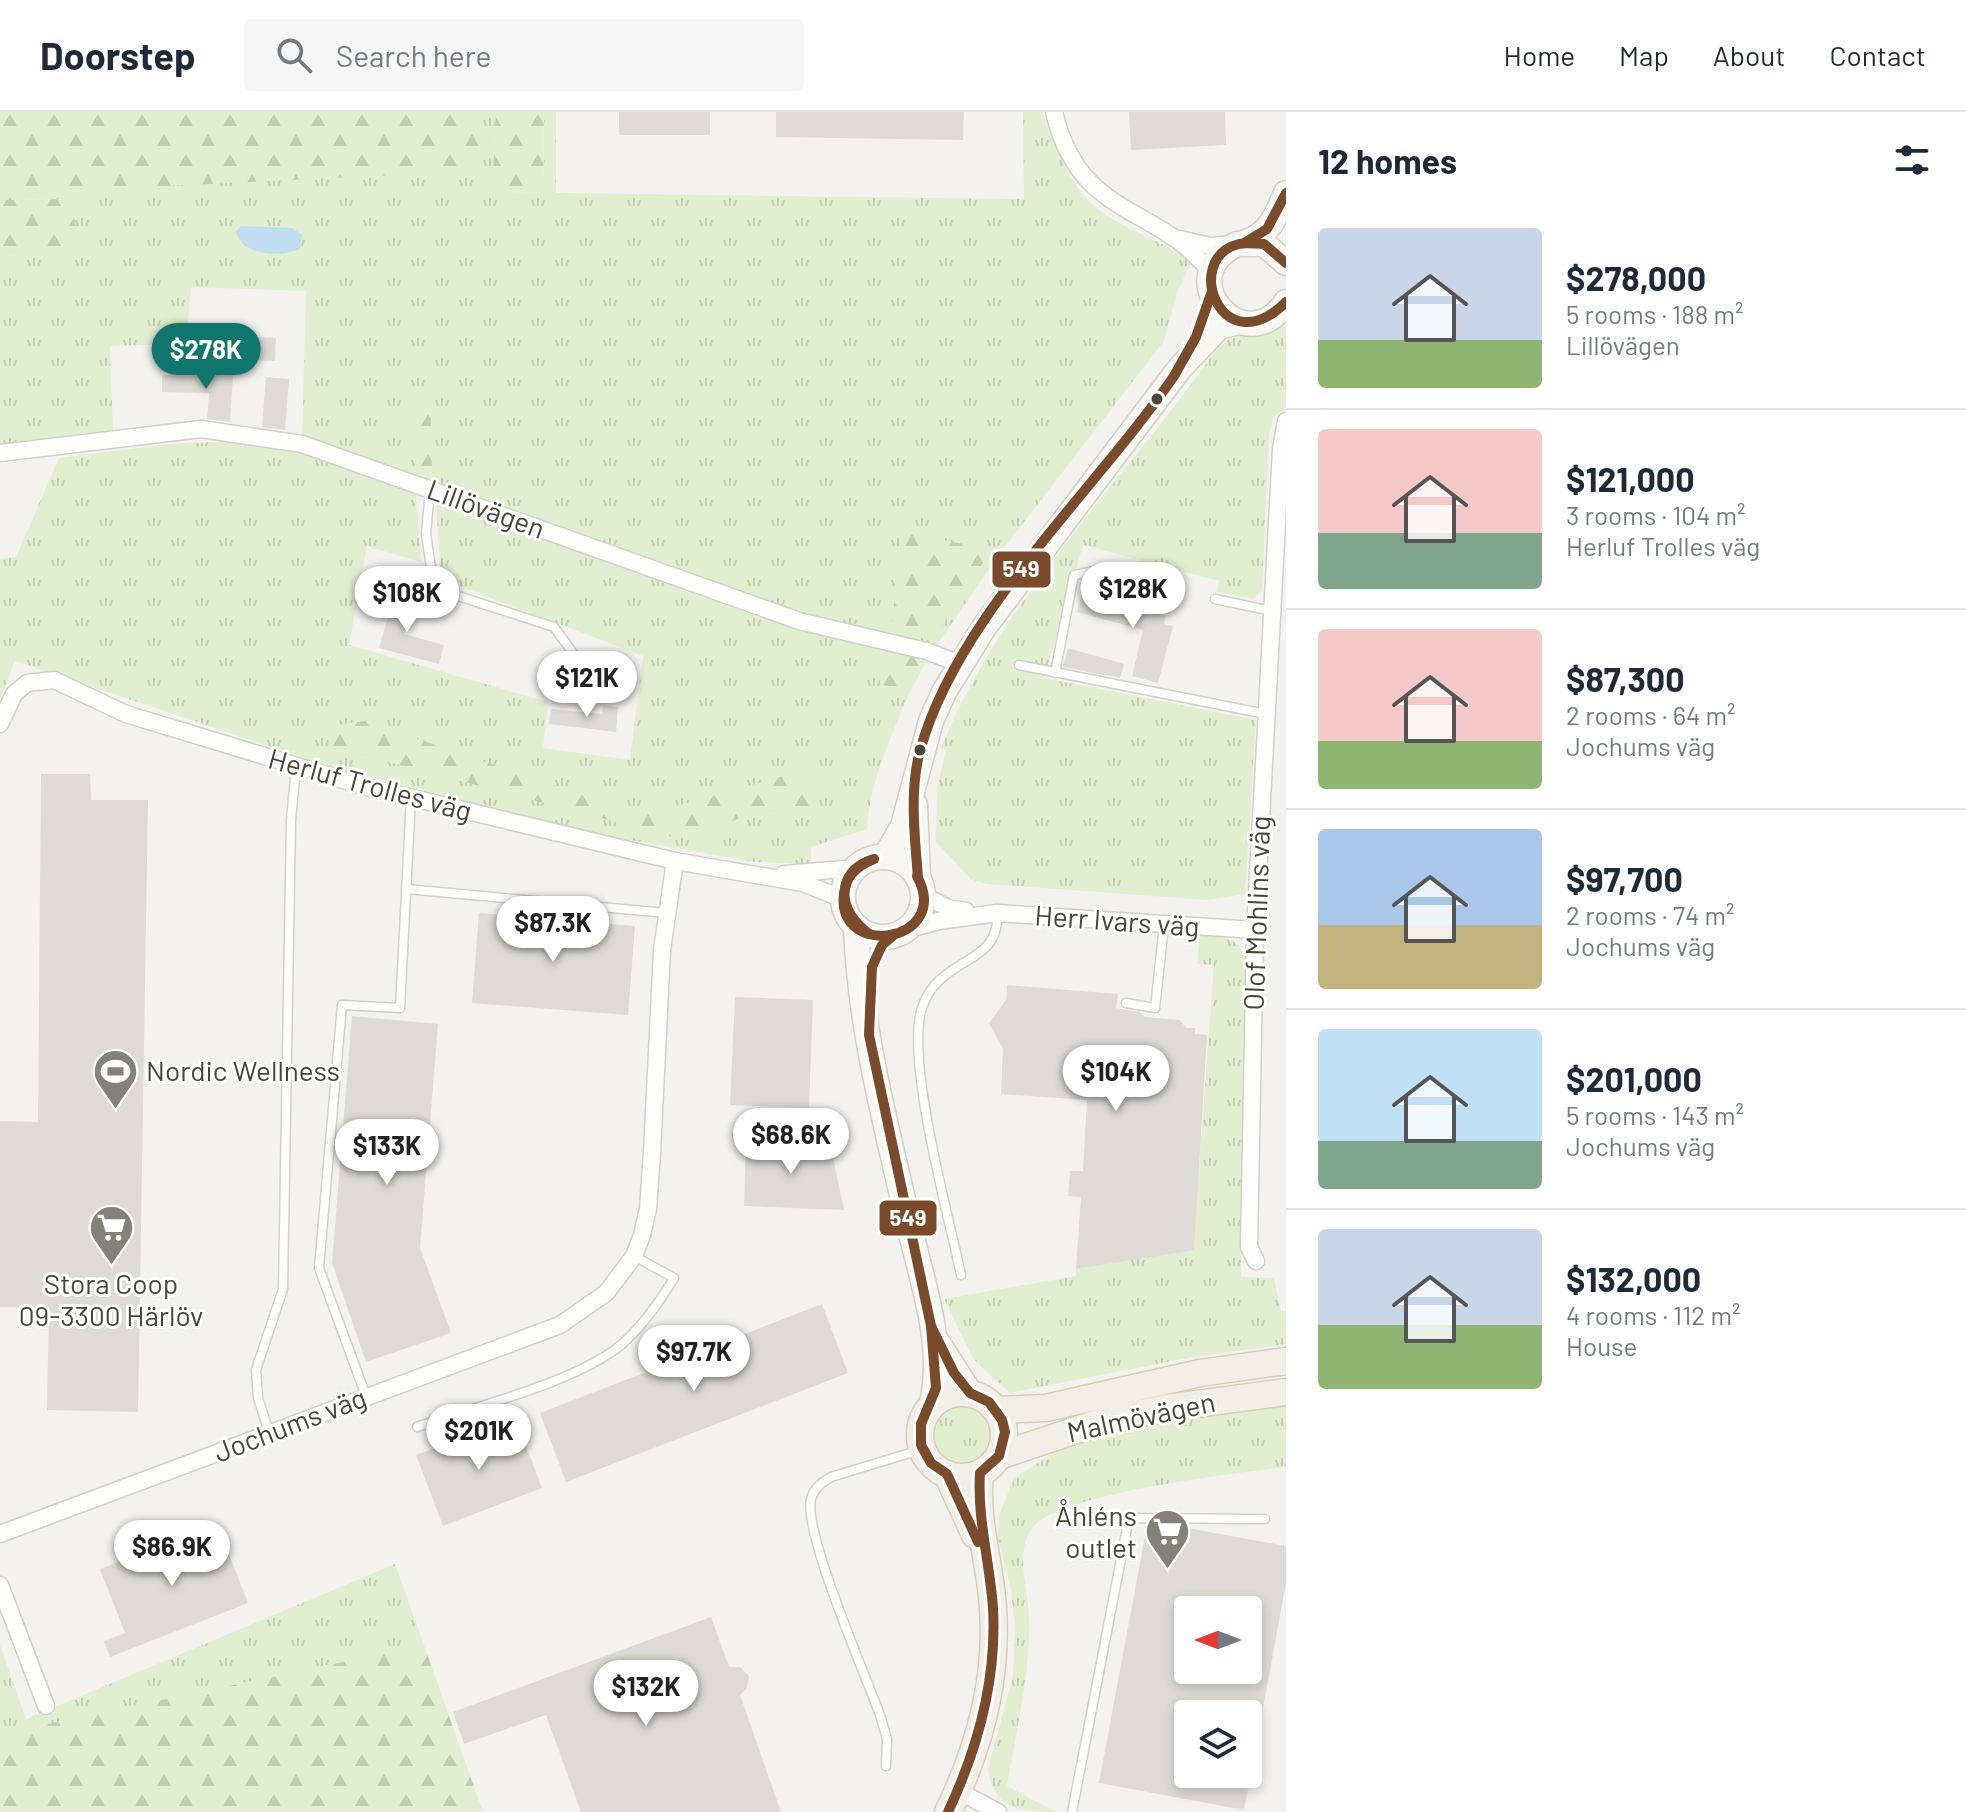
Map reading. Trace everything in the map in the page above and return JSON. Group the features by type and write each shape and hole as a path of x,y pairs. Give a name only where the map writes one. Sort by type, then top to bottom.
{"main road":[{"path":"1180,368 1206,316 1211,283 1220,255 1260,237 1271,225 1286,193"},
{"path":"1286,231 1286,262"},
{"path":"1242,243 1272,248 1286,262"},
{"path":"1211,283 1221,312 1239,322 1250,324 1272,318 1286,302"},
{"path":"885,857 903,826 931,721 961,664 1044,546 1180,368 1219,327 1239,322"},
{"path":"869,1035 872,967 882,945 919,914 915,786"},
{"path":"920,886 904,863 885,857 870,860 856,868 847,880 843,899 856,926 869,1035 931,1326 936,1377 931,1406 921,1424 923,1449 931,1463 947,1474 958,1477 990,1465"},
{"path":"856,926 873,936 900,933"},
{"path":"931,1326 954,1373 970,1393 989,1402 997,1410 1005,1432 990,1465 978,1513 993,1610 991,1677 985,1712 953,1802"},
{"name":"Malmövägen","path":"997,1410 1046,1408 1200,1373 1286,1361"},
{"name":"Malmövägen","path":"990,1465 1103,1421 1220,1400 1286,1392"},
{"path":"931,1406 948,1395 970,1393"},
{"path":"947,1474 984,1557"}],"street":[{"path":"1054,112 1071,156 1091,184 1121,209 1168,235 1195,255 1211,283"},
{"path":"1168,235 1210,246 1242,243"},
{"name":"Olof Mohlins väg","path":"1256,1261 1249,1247 1255,930 1282,434 1286,421"},
{"name":"Lillövägen","path":"0,453 201,429 302,444 799,621 926,651 961,664"},
{"name":"Herluf Trolles väg","path":"0,724 14,694 27,683 54,680 126,714 296,767 411,798 675,861 803,883 843,899"},
{"name":"Jochums väg","path":"0,1534 560,1325 606,1293 634,1256 648,1209 666,913 675,861"},
{"name":"Herluf Trolles väg","path":"771,876 856,868"},
{"name":"Herr Ivars väg","path":"920,886 948,908 980,913 1255,930"},
{"name":"Herr Ivars väg","path":"900,933 980,913"},
{"path":"0,1585 46,1706"},
{"path":"953,1802 998,1812"}],"lane":[{"path":"430,489 426,534 431,568 452,594 554,627 573,653 580,689"},
{"path":"1055,673 1074,575 1095,571"},
{"path":"1215,599 1272,611"},
{"path":"1019,665 1267,714"},
{"path":"269,1432 258,1398 256,1370 283,1289 291,820 296,767"},
{"path":"366,1396 319,1268 342,1005 400,1008 411,798"},
{"path":"406,889 666,913"},
{"path":"961,1275 923,1087 918,1033 922,1006 936,983 947,972 994,941 998,933 997,913"},
{"path":"1126,1003 1155,1008 1164,924"},
{"path":"417,1427 561,1377 620,1345 651,1314 674,1278 634,1256"},
{"path":"886,1766 887,1739 810,1517 811,1500 818,1484 831,1477 923,1449"},
{"path":"1072,1812 1129,1518 1265,1519"}],"green space":[{"path":"0,112 480,112 480,171 103,189 14,189 0,186"},
{"path":"480,112 496,112 492,192 543,193 544,112 556,112 556,193 1024,199 1023,112 1043,112 1067,170 1084,196 1108,216 1191,262 1177,293 1164,341 1003,549 934,649 810,617 429,485 410,407 416,478 302,439 306,291 191,287 186,344 110,346 113,435 0,448 0,256 81,253 70,199 0,200 0,186 14,189 480,171"},
{"path":"496,112 544,112 543,193 492,192"},
{"path":"70,199 82,253 0,256 0,200"},
{"path":"1286,324 1286,409 1273,417 1269,435 1262,590 1254,599 1217,592 1219,581 1083,545 1044,678 1256,720 1245,894 1208,900 987,884 971,879 936,842 937,789 946,750 941,748 967,693 1031,591 1216,350 1229,339"},
{"path":"410,406 431,416 432,475 429,485 416,478"},
{"path":"237,441 298,452 416,493 421,562 367,546 349,645 548,702 543,748 630,760 643,656 457,585 440,566 436,501 781,625 886,647 880,684 910,692 877,776 867,829 811,847 811,864 755,862 600,835 331,767 15,661 0,698 0,559 16,557 59,458 171,444","holes":["808,770 809,815 758,813 676,838 609,804 652,813"]},
{"path":"903,533 992,549 936,635 891,626"},
{"path":"886,647 926,662 910,692 880,684"},
{"path":"365,721 609,804 652,813 809,769 809,815 758,813 676,838 332,747 336,725"},
{"path":"1200,935 1222,937 1234,942 1245,958 1241,1277 1274,1278 1281,1311 1286,1311 1286,1344 1192,1357 1010,1393 974,1360 944,1299 1076,1276 1076,1269 1193,1249 1214,965 1197,964"},
{"path":"969,1402 987,1411 994,1422 994,1448 987,1459 976,1466 957,1468 939,1459 932,1448 930,1429 939,1411 950,1404"},
{"path":"1286,1403 1286,1467 1152,1486 1112,1495 1077,1504 1050,1515 1033,1527 1027,1537 1023,1559 1029,1616 1028,1658 1007,1786 1056,1812 1021,1809 1003,1801 991,1783 988,1769 1013,1676 1015,1628 1011,1590 998,1537 999,1516 1014,1478 1073,1441 1130,1426"},
{"path":"395,1564 424,1645 0,1734 0,1645 26,1719"},
{"path":"424,1645 483,1812 0,1812 0,1734"}],"water":[{"path":"241,226 292,228 302,235 300,249 273,254 254,250 240,240 236,232"}],"building":[{"path":"619,112 710,112 710,135 619,135"},
{"path":"776,112 964,112 963,140 776,137"},
{"path":"1129,112 1225,112 1226,145 1131,150"},
{"path":"238,336 276,338 275,361 237,359"},
{"path":"210,372 233,374 230,422 207,419 209,393 162,392 162,375 210,376"},
{"path":"266,377 289,379 285,430 262,427"},
{"path":"1083,589 1140,604 1139,609 1166,616 1164,624 1173,626 1158,683 1132,676 1143,630 1077,612"},
{"path":"395,592 414,598 404,634 444,645 439,664 379,648"},
{"path":"1068,648 1124,664 1120,678 1063,667"},
{"path":"603,705 618,707 616,732 549,724 551,709 602,714"},
{"path":"41,774 90,774 91,800 148,800 138,1412 47,1410 49,1308 0,1307 0,1121 38,1122"},
{"path":"479,913 635,926 628,1015 472,1003"},
{"path":"1007,985 1118,994 1116,1008 1140,1012 1144,1017 1180,1020 1186,1028 1195,1028 1195,1034 1207,1035 1194,1250 1076,1269 1081,1197 1068,1196 1070,1171 1083,1171 1087,1100 1001,1094 1003,1049 989,1023 1006,1000"},
{"path":"735,997 813,1000 809,1108 730,1105"},
{"path":"352,1016 438,1024 420,1248 451,1333 366,1362 332,1263"},
{"path":"746,1140 830,1144 844,1210 744,1206"},
{"path":"822,1304 848,1373 566,1482 540,1413"},
{"path":"515,1417 542,1488 443,1526 416,1455"},
{"path":"217,1523 248,1603 110,1657 104,1641 125,1633 100,1569"},
{"path":"1147,1525 1171,1525 1286,1546 1286,1583 1262,1714 1262,1700 1174,1700 1174,1788 1248,1788 1244,1810 1099,1783"},
{"path":"711,1617 729,1667 740,1667 749,1676 747,1688 740,1695 781,1812 581,1812 546,1715 464,1744 453,1712"}],"transit line":[{"name":"549","path":"1246,242 1267,229 1286,193"},
{"name":"549","path":"1286,263 1264,244 1239,244 1222,253 1213,268 1212,285 1217,302 1228,315 1244,322 1263,318 1286,302"},
{"name":"549","path":"918,878 915,782 920,751 938,701 964,652 996,604 1174,376 1196,337 1211,294"},
{"name":"549","path":"869,934 851,915 844,894 852,875 874,859"},
{"name":"549","path":"874,859 855,869 845,888 845,911 855,927 871,934 889,935 906,929 919,917 924,899 917,876"},
{"name":"549","path":"893,936 882,945 872,967 869,1035 931,1326 954,1373 970,1393 989,1402 1002,1420 1005,1432 999,1456 980,1473 980,1507 993,1608 992,1661 976,1738 948,1812"},
{"name":"549","path":"931,1326 936,1388 921,1424 921,1445 931,1463 947,1474 978,1542"}],"place":[{"name":"Nordic Wellness","path":"115,1110"},
{"name":"Stora Coop 09-3300 Härlöv","path":"111,1266"},
{"name":"Åhléns outlet","path":"1168,1571"}]}
